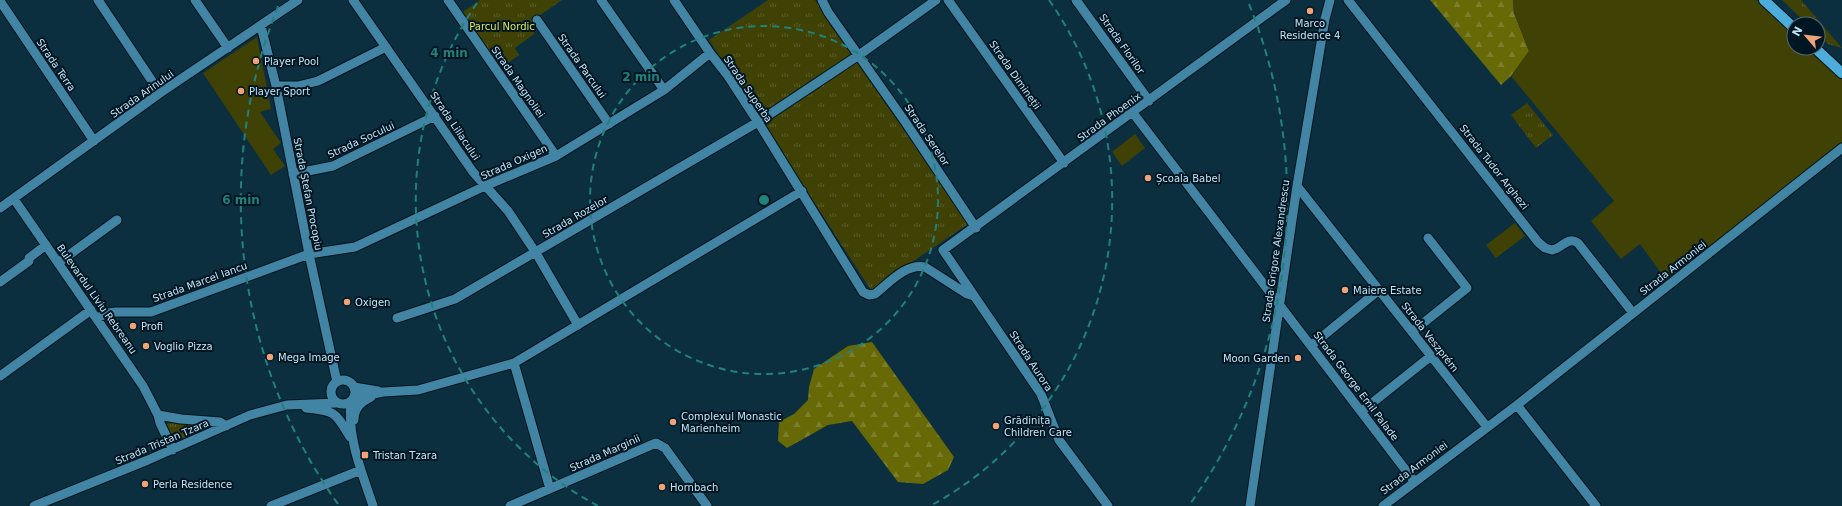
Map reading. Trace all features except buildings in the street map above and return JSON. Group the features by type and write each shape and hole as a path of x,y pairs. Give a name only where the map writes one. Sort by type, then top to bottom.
{"main road":[{"path":"1764,0 1786,21"},
{"path":"1823,56 1842,74"}],"street":[{"path":"98,0 160,93"},
{"path":"196,0 228,48"},
{"name":"Strada Arinului","path":"0,208 160,93 298,0"},
{"name":"Strada Liliacului","path":"353,0 473,172 508,211 536,253 578,325"},
{"name":"Strada Magnoliei","path":"448,0 556,156"},
{"path":"601,0 664,90"},
{"name":"Strada Superba","path":"674,0 710,53 728,76 758,122 802,191 861,290 866,294 875,294 906,270 913,267 925,266 967,294 974,296"},
{"name":"Strada Serelor","path":"822,0 828,12 859,55 976,228"},
{"name":"Strada Rozelor","path":"397,318 455,299 536,253 758,122 859,55 936,0"},
{"name":"Strada Dimineții","path":"948,0 1064,163"},
{"name":"Strada Florilor","path":"1076,0 1149,101"},
{"name":"Strada Phoenix","path":"943,250 976,228 1286,0"},
{"name":"Strada Grigore Alexandrescu","path":"1250,506 1297,186 1325,19 1330,0"},
{"name":"Strada Tudor Arghezi","path":"1348,0 1538,242 1545,248 1552,250 1569,241 1576,242 1583,248 1633,313"},
{"name":"Strada Terra","path":"0,1 94,141"},
{"name":"Strada Parcului","path":"537,20 609,124"},
{"name":"Strada Ștefan Procopiu","path":"261,26 276,86 309,254 335,367 341,381"},
{"path":"276,86 298,86 318,81 386,47"},
{"name":"Strada Oxigen","path":"309,254 355,247 485,186 556,156 664,90 710,53"},
{"name":"Strada George Emil Palade","path":"1133,113 1414,481"},
{"name":"Strada Socului","path":"293,174 333,166 435,116"},
{"name":"Strada Armoniei","path":"1383,506 1414,481 1517,405 1842,148"},
{"name":"Strada Veszprém","path":"1297,186 1487,427"},
{"path":"338,403 348,404 352,400 383,392 418,390 514,363 802,191"},
{"name":"Bulevardul Liviu Rebreanu","path":"14,199 143,386 158,415 160,423 173,450"},
{"path":"58,263 117,220"},
{"path":"1412,332 1467,288 1428,238"},
{"path":"0,282 29,261 29,258 46,245"},
{"name":"Strada Aurora","path":"943,250 1041,394 1059,440 1108,506"},
{"name":"Strada Marcel Iancu","path":"97,318 108,313 116,312 151,312 309,254"},
{"path":"0,276 26,257 29,258"},
{"path":"1312,346 1379,290"},
{"path":"0,376 91,310"},
{"path":"1362,411 1431,356"},
{"path":"514,363 550,489"},
{"path":"351,430 338,403 331,394 332,386 341,381 350,383 354,387 383,392"},
{"path":"354,387 351,430 361,470 373,506"},
{"path":"353,442 356,410 365,400 383,392"},
{"name":"Strada Tristan Tzara","path":"34,506 173,450 250,415 331,394"},
{"name":"Strada Tristan Tzara","path":"299,403 338,403"},
{"path":"287,405 330,412 342,421 353,442"},
{"path":"1517,405 1596,506"},
{"path":"158,415 181,419 220,422 226,426"},
{"name":"Strada Marginii","path":"510,506 656,443 665,448 707,506"},
{"path":"271,506 361,470"}],"green space":[{"name":"Parcul Nordic","path":"480,0 562,0 533,20 536,24 534,34 515,48 519,55 501,68 461,13"},
{"path":"768,0 815,0 968,224 871,290 709,40"},
{"path":"1430,0 1513,0 1514,13 1529,51 1511,76 1501,85"},
{"path":"1513,0 1756,0 1786,25 1786,56 1821,56 1842,74 1842,148 1670,285 1640,244 1621,259 1591,221 1614,201 1511,76 1529,51 1514,13"},
{"path":"1782,0 1801,0 1815,16 1799,16"},
{"path":"1826,29 1842,48 1826,42"},
{"name":"Player Sport","path":"257,37 271,109 260,112 281,143 273,149 285,166 271,175 203,73"},
{"path":"1527,103 1553,135 1536,148 1511,115"},
{"path":"1135,134 1145,148 1122,166 1112,152"},
{"path":"1515,223 1525,236 1496,258 1486,245"},
{"path":"872,342 954,457 948,470 923,484 898,482 852,421 828,425 787,448 778,441 779,422 794,414 808,400 809,387 814,369 848,346"},
{"path":"168,423 208,425 210,427 208,430 177,443 174,441 166,426"}],"place":[{"name":"Marco Residence 4","path":"1310,11"},
{"name":"Player Pool","path":"256,61"},
{"name":"Player Sport","path":"241,91"},
{"name":"Școala Babel","path":"1148,178"},
{"name":"Maiere Estate","path":"1345,290"},
{"name":"Oxigen","path":"347,302"},
{"name":"Profi","path":"133,326"},
{"name":"Voglio Pizza","path":"146,346"},
{"name":"Mega Image","path":"270,357"},
{"name":"Moon Garden","path":"1298,358"},
{"name":"Complexul Monastic Marienheim","path":"673,422"},
{"name":"Grădinița Children Care","path":"996,426"},
{"name":"Tristan Tzara","path":"365,455"},
{"name":"Perla Residence","path":"145,484"},
{"name":"Hornbach","path":"662,487"}]}
